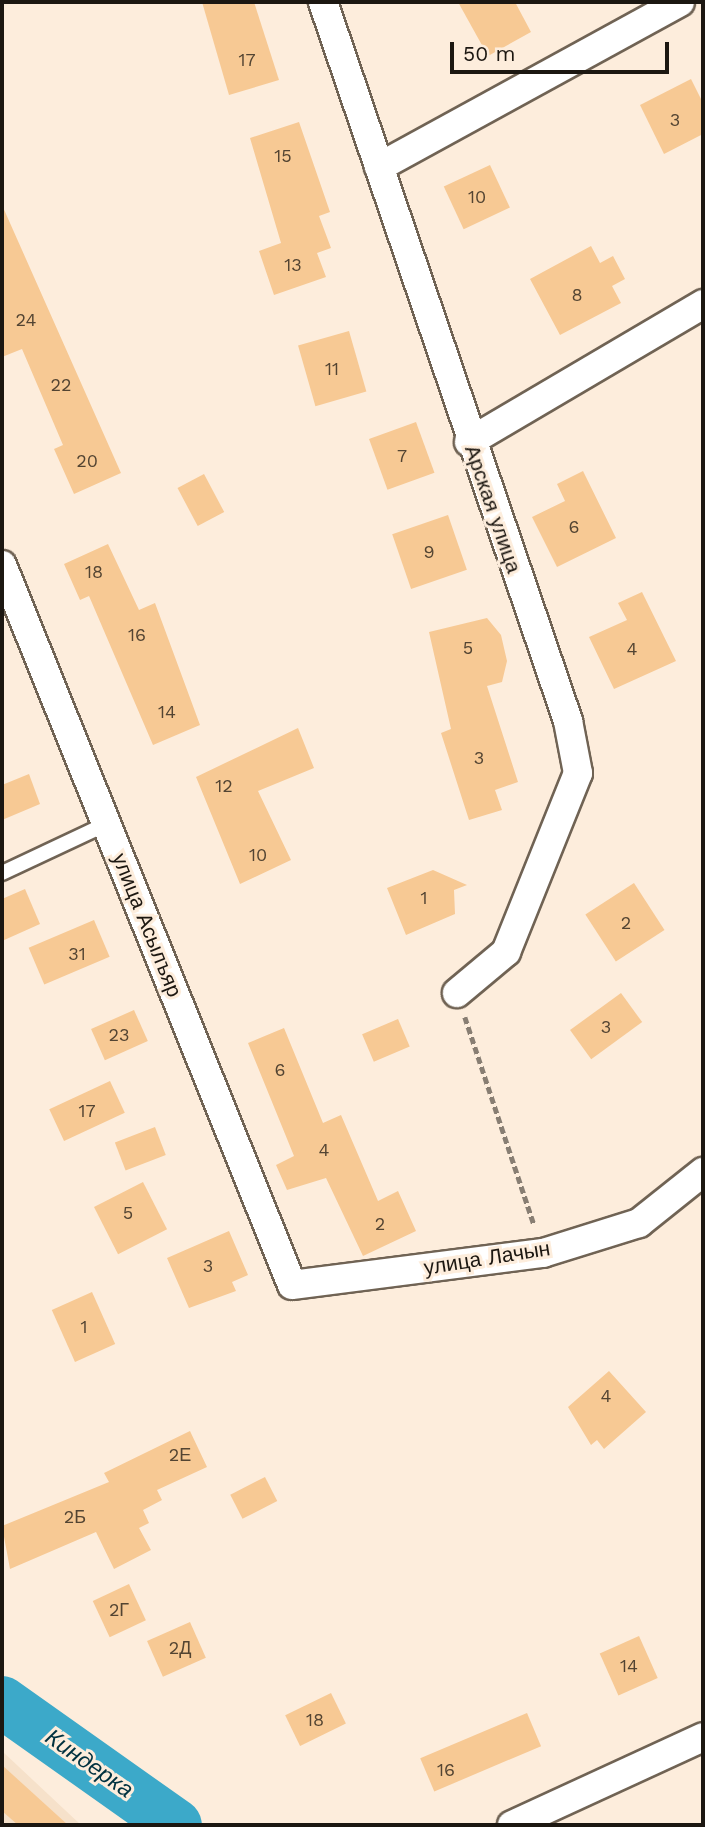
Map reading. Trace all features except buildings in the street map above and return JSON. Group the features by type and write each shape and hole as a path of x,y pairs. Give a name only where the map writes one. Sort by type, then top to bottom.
{"street":[{"name":"Арская улица","path":"323,2 469,442 568,721 578,773 506,952 457,993"},
{"path":"379,167 680,2"},
{"path":"469,442 703,304"},
{"name":"улица Асылъяр","path":"2,565 292,1285"},
{"name":"улица Лачын","path":"292,1285 542,1253 639,1223 703,1172"},
{"path":"512,1825 703,1737"}],"lane":[{"path":"2,873 106,824"}],"path":[{"path":"457,993 542,1253"}],"shaded area":[{"path":"2,1751 81,1825 2,1825"}],"waterway":[{"name":"Киндерка","path":"2,1702 176,1825"}]}
